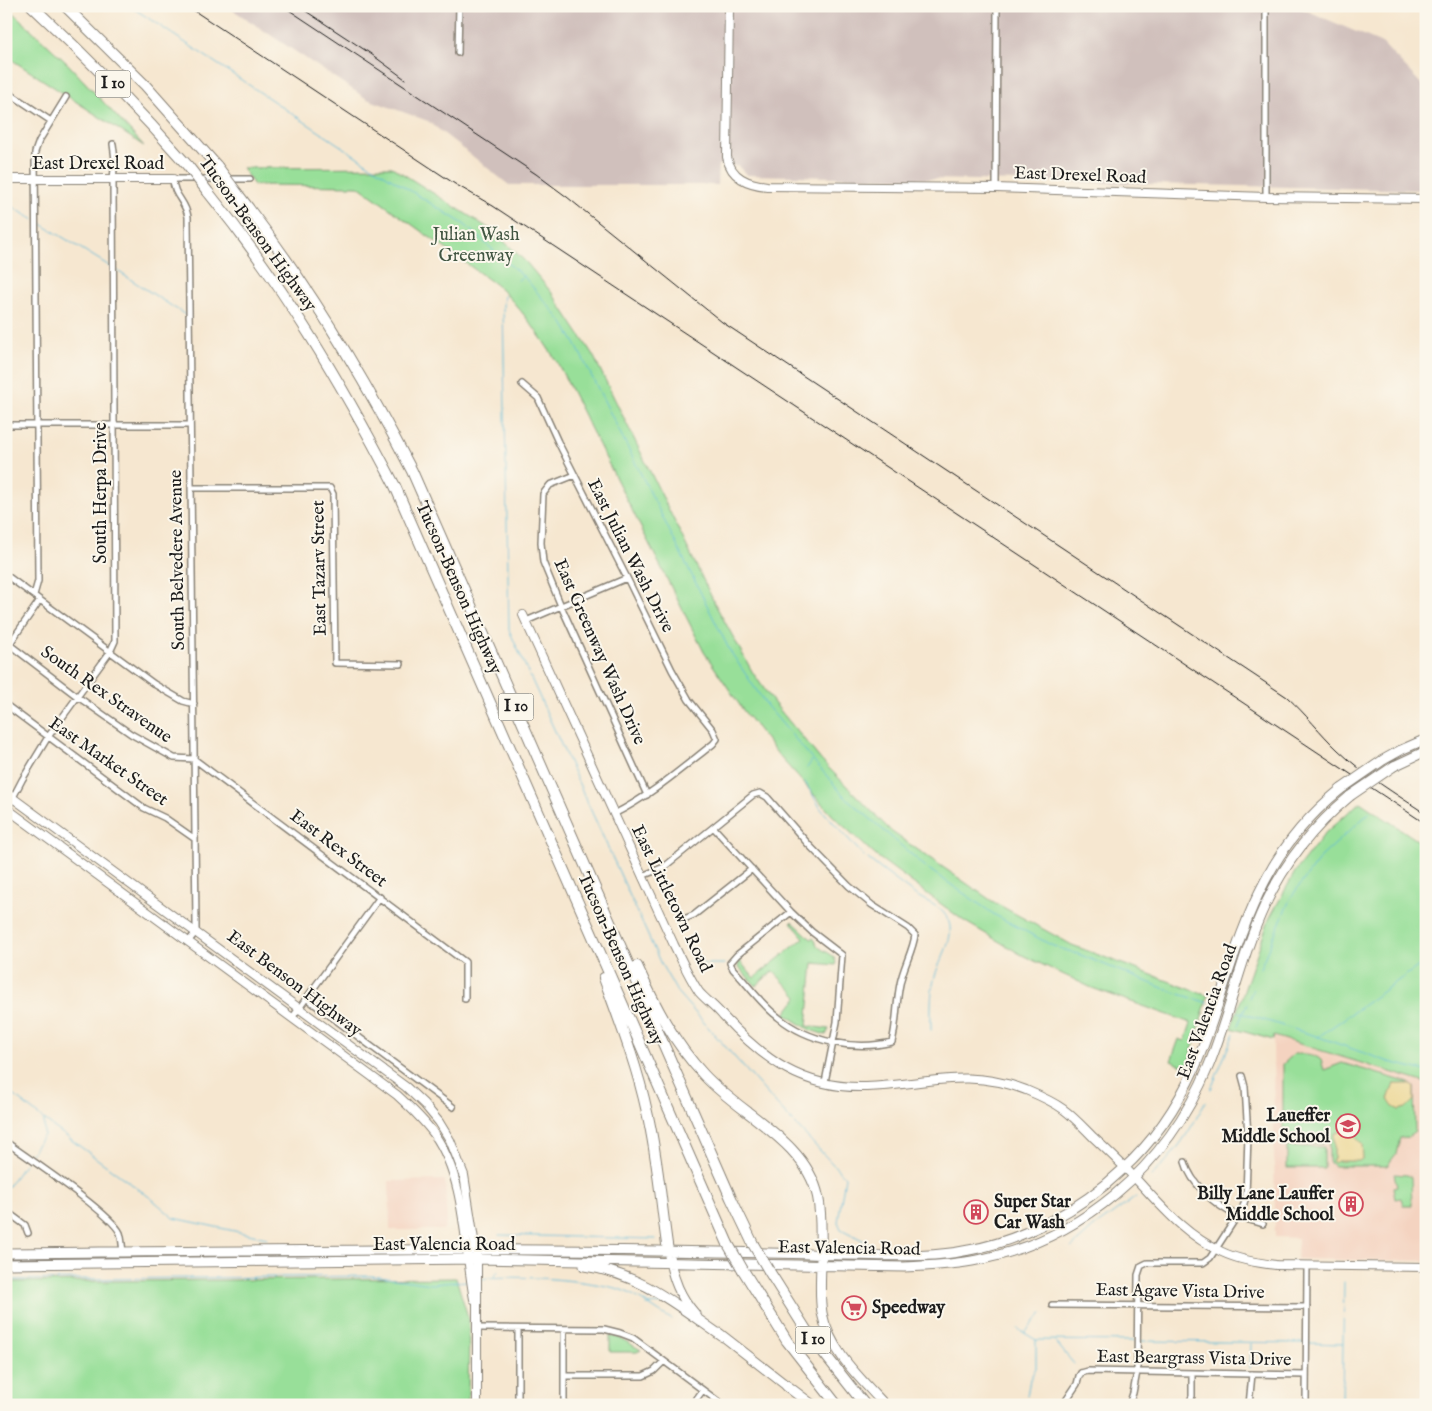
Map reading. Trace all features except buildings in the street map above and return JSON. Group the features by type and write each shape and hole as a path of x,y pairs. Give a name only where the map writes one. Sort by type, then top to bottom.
{"highway":[{"name":"Tucson–Benson Highway","path":"32,6 90,60 188,166 260,260 302,321 331,369 368,434 414,528 728,1244 787,1341 837,1405"},
{"name":"Tucson–Benson Highway","path":"65,6 145,85 217,166 288,260 359,372 423,493 753,1244 808,1333 865,1405"},
{"path":"544,770 654,1003 676,1041 688,1058 712,1084 790,1148 801,1159 809,1172 820,1205 821,1259"},
{"path":"576,899 644,1096 656,1161 669,1256"},
{"path":"787,1386 812,1405"}],"main road":[{"name":"East Valencia Road","path":"821,1259 949,1254 988,1246 1023,1234 1066,1212 1086,1199 1125,1168 1166,1118 1190,1078 1250,912 1269,873 1284,850 1304,824 1341,789 1382,760 1426,739"},
{"name":"East Valencia Road","path":"6,1253 123,1252 669,1256 821,1259 928,1266 958,1263 999,1255 1048,1237 1081,1219 1122,1189 1158,1152 1178,1125 1198,1091 1259,920 1278,880 1296,852 1311,834 1350,796 1394,766 1426,751"},
{"name":"East Valencia Road","path":"6,1264 467,1255"},
{"name":"East Valencia Road","path":"477,1255 544,1261 669,1256"},
{"path":"669,1256 679,1293 694,1313 787,1386"},
{"path":"821,1259 820,1303 829,1336 854,1370 885,1405"},
{"path":"544,1261 600,1268 635,1279 656,1291 723,1337"}],"street":[{"path":"458,53 460,6"},
{"name":"East Drexel Road","path":"729,6 726,152 729,166 735,175 747,182 768,186 996,188 1266,197 1426,199"},
{"path":"996,188 997,6"},
{"path":"1266,6 1266,197"},
{"path":"6,91 51,121"},
{"path":"34,595 38,581 36,148 66,97"},
{"name":"South Herpa Drive","path":"7,809 48,737 110,652 116,638 113,179 115,160 113,144"},
{"name":"East Drexel Road","path":"6,179 250,179"},
{"name":"South Belvedere Avenue","path":"173,179 175,192 186,206 188,217 196,932"},
{"name":"East Julian Wash Drive","path":"522,384 538,398 672,670 689,700 713,730 717,739 647,795"},
{"path":"6,425 190,425"},
{"name":"East Greenway Wash Drive","path":"575,475 550,485 543,494 541,543 543,562 647,795"},
{"name":"East Tazarv Street","path":"191,488 330,488 333,493 335,663 401,664"},
{"path":"6,575 158,686 183,701 194,704"},
{"path":"525,618 561,606 628,578"},
{"path":"7,645 40,600"},
{"name":"East Littletown Road","path":"525,618 674,946 700,992 740,1034 775,1063 796,1074 842,1086 866,1087 958,1078 1000,1082 1031,1092 1063,1109 1125,1168 1180,1226 1195,1237 1230,1256 1252,1262 1276,1265 1426,1267"},
{"name":"South Rex Stravenue","path":"7,645 131,734 174,758 180,760 194,759"},
{"name":"East Market Street","path":"6,705 144,808 165,818 196,839"},
{"name":"East Rex Street","path":"194,759 465,962 465,999"},
{"name":"East Benson Highway","path":"6,793 406,1087 424,1104 439,1122 450,1140 464,1175 477,1255 474,1280"},
{"path":"642,876 664,867 753,795 760,793 767,797 809,845 849,886 872,905 908,928 915,935 900,982 892,1042 852,1045 814,1038 778,1017 733,969 730,963 737,955 791,912"},
{"path":"614,814 647,795"},
{"name":"East Benson Highway","path":"7,809 396,1095 419,1115 434,1134 448,1158 460,1200 467,1255 474,1280"},
{"path":"714,828 791,912 842,956 837,1022 825,1082"},
{"path":"684,919 694,915 752,869"},
{"path":"292,1018 380,897"},
{"path":"188,942 196,932"},
{"name":"East Benson Highway","path":"306,998 453,1107"},
{"path":"1129,1405 1137,1372 1137,1305 1140,1268 1144,1264 1203,1263 1210,1258 1236,1215 1243,1207 1246,1196 1248,1136 1245,1087 1242,1076"},
{"path":"6,1142 94,1206 111,1221 120,1233 123,1252"},
{"path":"1185,1162 1187,1169 1205,1192 1236,1215 1263,1224"},
{"path":"90,1212 94,1206"},
{"path":"6,1211 25,1225 28,1233"},
{"path":"1306,1405 1307,1266"},
{"path":"474,1280 478,1328 477,1405"},
{"name":"East Agave Vista Drive","path":"1052,1305 1307,1307"},
{"path":"478,1328 604,1329 620,1333 633,1338 723,1405"},
{"path":"518,1329 518,1405"},
{"path":"564,1329 564,1405"},
{"path":"564,1376 643,1376 654,1371 664,1361"},
{"name":"East Beargrass Vista Drive","path":"1063,1405 1077,1384 1080,1372 1088,1371 1306,1375"},
{"path":"1189,1405 1192,1396 1192,1373"},
{"path":"1248,1405 1252,1374"},
{"path":"787,1386 804,1405"},
{"path":"692,1405 703,1390"}],"shaded area":[{"path":"227,6 1296,6 1382,43 1426,89 1426,190 747,175 738,166 718,165 717,185 509,185 428,121 367,99"},
{"name":"Laueffer Middle School","path":"1273,1035 1426,1083 1426,1261 1297,1259 1298,1238 1275,1237"},
{"path":"445,1180 447,1220 442,1230 390,1230 389,1181"}],"green space":[{"path":"6,6 68,64 144,146 6,56"},
{"name":"Julian Wash Greenway","path":"392,167 493,231 526,262 552,293 593,355 715,604 753,673 774,703 821,760 892,832 992,901 1072,945 1208,996 1187,1068 1171,1061 1179,1039 1185,1041 1191,1023 1092,988 1022,955 964,921 875,855 834,817 780,757 743,710 704,652 557,362 529,321 495,284 358,186 254,185 242,168"},
{"path":"1360,802 1426,846 1426,1083 1274,1036 1273,1040 1231,1028 1269,919 1295,872 1326,832"},
{"path":"792,921 811,939 813,938 820,948 832,955 835,961 836,965 813,963 807,1026 829,1029 826,1035 810,1030 785,1014 798,997 773,971 756,986 738,967 739,960 754,978 804,938"},
{"path":"1294,1054 1315,1056 1321,1060 1324,1070 1342,1063 1409,1083 1414,1087 1415,1132 1408,1137 1400,1138 1396,1154 1387,1166 1334,1166 1329,1162 1329,1141 1323,1142 1323,1144 1290,1144 1290,1137 1285,1135 1283,1131 1283,1064"},
{"path":"1287,1147 1324,1147 1324,1168 1287,1168"},
{"path":"1394,1174 1411,1177 1412,1205 1403,1205 1401,1198 1395,1199 1393,1187 1397,1186"},
{"path":"456,1278 469,1320 468,1405 6,1405 6,1282"},
{"path":"610,1336 620,1338 641,1350 637,1352 610,1352"}],"sand":[{"path":"1394,1084 1410,1084 1414,1087 1414,1100 1406,1108 1399,1110 1388,1099"},
{"path":"1341,1131 1353,1135 1362,1144 1363,1158 1359,1161 1337,1161 1335,1163 1332,1161 1334,1158 1334,1134"}],"waterway":[{"path":"130,6 365,162 465,225 526,279 563,323 576,345 730,651 767,706 844,796 927,868 995,915 1053,946 1078,954 1170,991 1208,1003"},
{"path":"6,203 34,220"},
{"path":"38,222 111,267"},
{"path":"116,270 187,316"},
{"path":"518,280 523,276"},
{"path":"504,296 509,630 660,962 677,992 777,1105 845,1177 838,1222 841,1229 870,1244"},
{"path":"807,768 813,759"},
{"path":"805,782 821,809 864,856"},
{"path":"1260,968 1291,897 1321,857 1369,813"},
{"path":"868,859 914,894 940,909 948,920 950,937 936,972 933,986 931,1030"},
{"path":"1318,1037 1426,961"},
{"path":"700,964 724,964"},
{"path":"1249,998 1253,989"},
{"path":"1238,1025 1247,1004"},
{"path":"1238,1012 1319,1037 1389,1062 1426,1071"},
{"path":"1211,1089 1234,1033"},
{"path":"6,1089 48,1123 152,1199 174,1218 267,1238"},
{"path":"1151,1176 1168,1160 1182,1142 1205,1102"},
{"path":"31,1154 44,1135 44,1121"},
{"path":"6,1189 25,1163"},
{"path":"1071,1248 1093,1228 1136,1197"},
{"path":"499,1235 656,1239"},
{"path":"494,1277 499,1270"},
{"path":"6,1280 372,1276 432,1284 467,1281"},
{"path":"481,1279 512,1277 556,1279 617,1288 640,1299 671,1319"},
{"path":"1342,1405 1344,1282"},
{"path":"647,1305 661,1304"},
{"path":"1025,1333 1042,1313"},
{"path":"1018,1329 1036,1340 1036,1368 1030,1379 1027,1396"},
{"path":"1036,1340 1135,1341"},
{"path":"1054,1340 1074,1364"},
{"path":"1139,1341 1304,1343"},
{"path":"1308,1343 1343,1344"},
{"path":"1250,1368 1251,1344"}],"railway":[{"path":"187,6 455,184 493,206 1426,824"},
{"path":"283,6 536,174 722,322 1287,697 1331,744 1348,759 1380,784 1426,814"},
{"path":"298,6 405,79"}],"place":[{"name":"Laueffer Middle School","path":"1348,1126"},
{"name":"Billy Lane Lauffer Middle School","path":"1351,1204"},
{"name":"Super Star Car Wash","path":"976,1212"},
{"name":"Speedway","path":"854,1308"}]}
